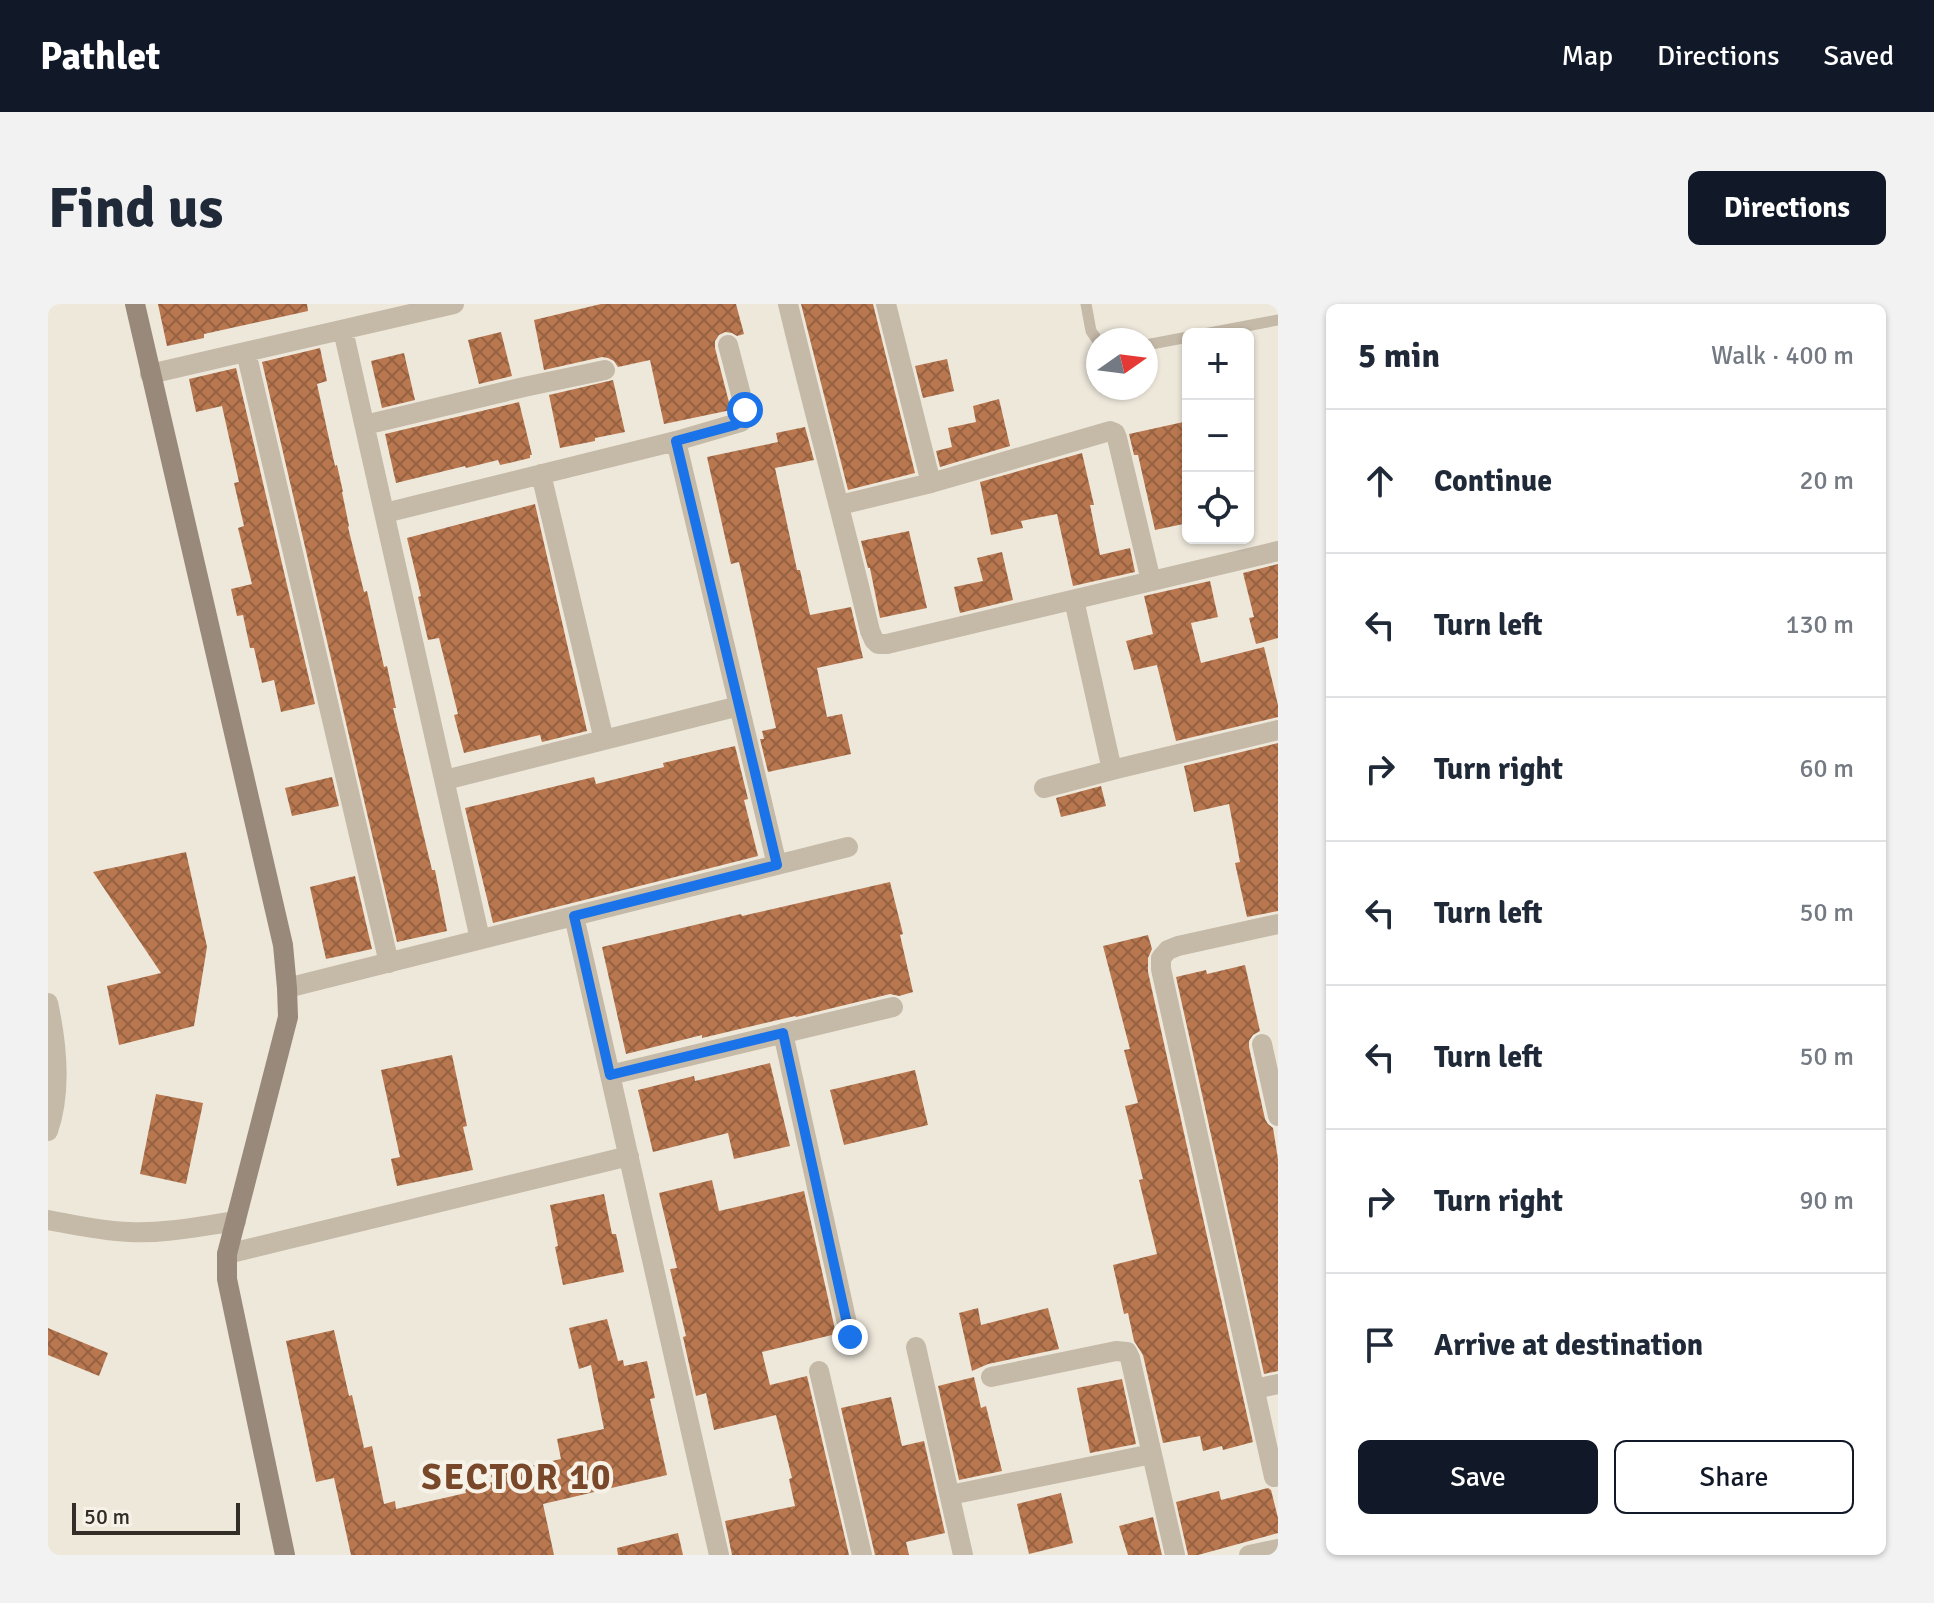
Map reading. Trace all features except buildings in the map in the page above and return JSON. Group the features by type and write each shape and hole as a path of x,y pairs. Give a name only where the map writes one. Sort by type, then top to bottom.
{"street":[{"path":"135,304 283,945 288,1017 227,1254 227,1279 285,1555"},
{"path":"150,374 454,304"},
{"path":"788,304 870,631 878,644 1278,551"},
{"path":"886,304 931,483"},
{"path":"343,330 480,939"},
{"path":"385,513 735,425 745,416 728,345"},
{"path":"246,352 389,963"},
{"path":"365,425 605,370"},
{"path":"840,505 931,483 1110,431 1117,438 1151,581"},
{"path":"676,441 777,865"},
{"path":"541,474 604,740"},
{"path":"1074,600 1112,770"},
{"path":"445,780 739,706"},
{"path":"1044,788 1278,730"},
{"path":"287,988 848,847"},
{"path":"574,916 719,1555"},
{"path":"1274,1477 1161,958 1168,950 1178,946 1278,924"},
{"path":"48,1003 57,1073 53,1117 48,1131"},
{"path":"610,1075 893,1007"},
{"path":"783,1033 850,1337"},
{"path":"1262,1044 1278,1116"},
{"path":"227,1254 629,1156"},
{"path":"48,1220 94,1229 132,1232 236,1221"},
{"path":"916,1347 963,1555"},
{"path":"991,1377 1116,1351 1127,1352 1175,1555"},
{"path":"819,1371 862,1555"},
{"path":"1255,1389 1278,1384"},
{"path":"950,1495 1152,1454"},
{"path":"1249,1555 1278,1549"}],"lane":[{"path":"1086,304 1090,328"},
{"path":"1236,328 1278,320"},
{"path":"1158,343 1182,338"}],"district":[{"name":"SECTOR 10","path":"517,1477"}],"route":[{"path":"745,410 745,416 735,425 676,441 777,865 574,916 610,1075 783,1033 850,1337"}]}
